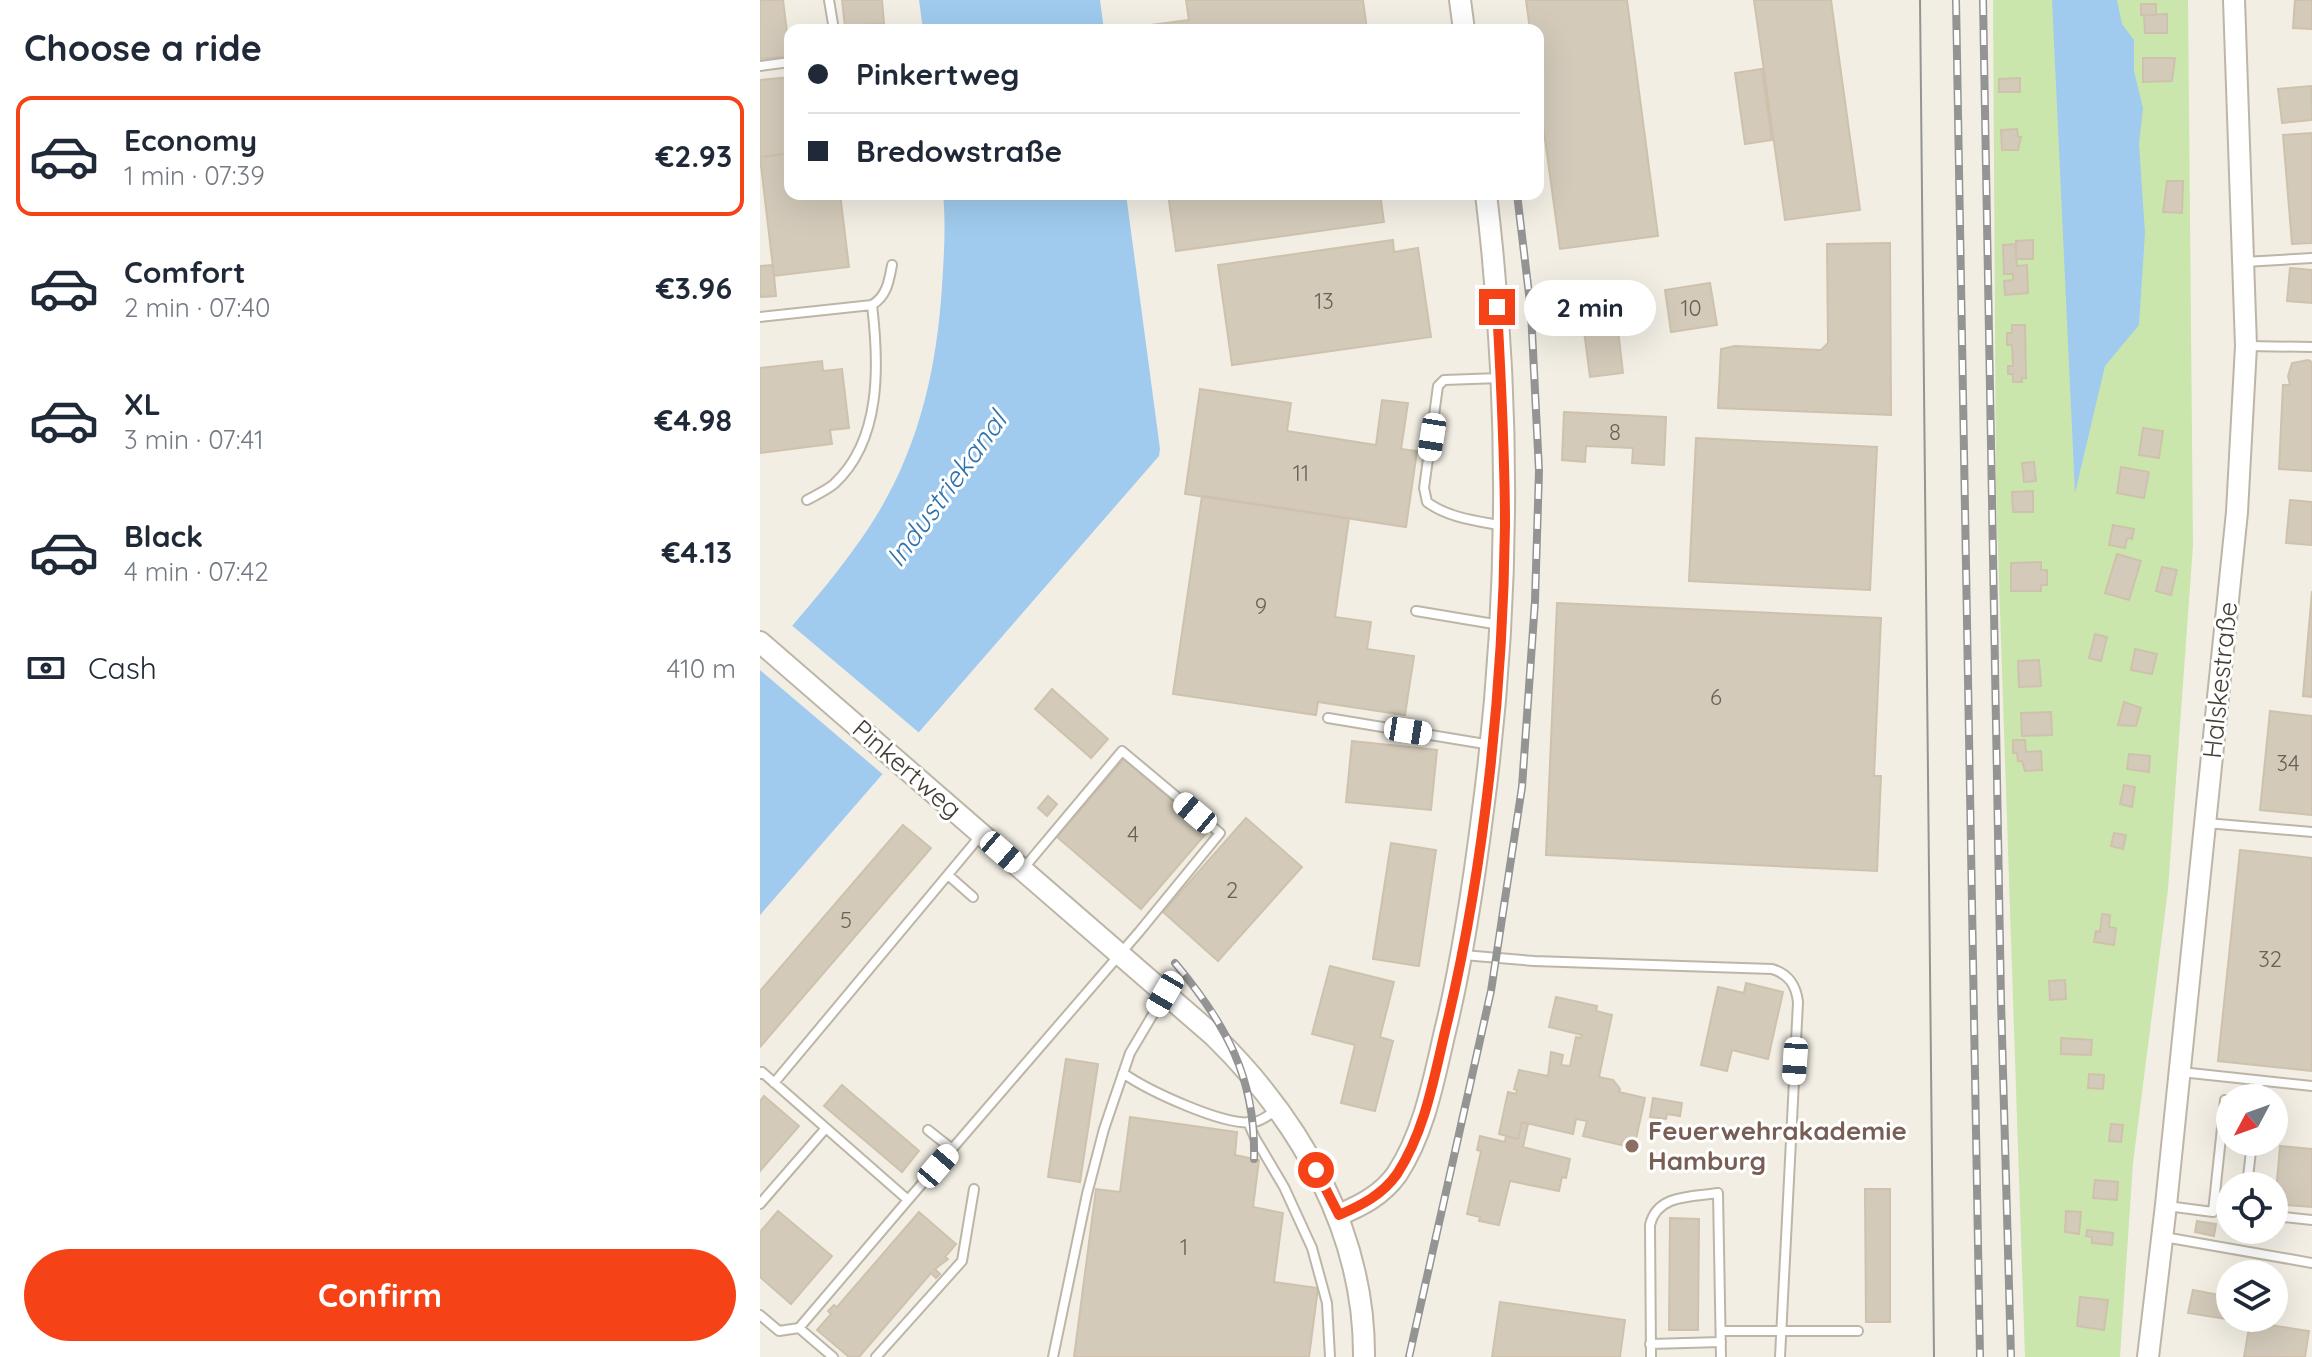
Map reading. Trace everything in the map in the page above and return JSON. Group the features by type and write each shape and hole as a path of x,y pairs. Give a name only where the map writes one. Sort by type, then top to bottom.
{"street":[{"path":"1460,0 1463,24"},
{"name":"Halskestraße","path":"2148,1357 2237,512 2246,346 2234,0"},
{"path":"1339,1215 1370,1201 1384,1189 1413,1144 1427,1105 1463,955 1492,745 1505,526 1496,284 1487,200"},
{"name":"Pinkertweg","path":"760,642 1240,1061 1278,1109 1316,1170 1339,1215 1360,1290 1365,1328 1364,1357"}],"lane":[{"path":"829,0 833,24"},
{"path":"760,66 784,63"},
{"path":"2243,262 2312,258"},
{"path":"760,317 872,305 880,300 888,286 892,265"},
{"path":"807,500 833,485 860,453 875,389 876,339 872,305"},
{"path":"2246,346 2312,347"},
{"path":"1500,378 1444,380 1438,386 1424,488 1427,502 1434,507 1471,521 1505,526"},
{"path":"1416,611 1501,625"},
{"path":"1328,718 1492,745"},
{"path":"760,1315 779,1331 799,1328 1220,833 1122,751 1022,869"},
{"path":"2206,823 2312,832"},
{"path":"774,1083 982,834"},
{"path":"948,875 973,897"},
{"path":"1463,955 1534,961 1772,969 1793,983 1798,1002 1780,1357"},
{"path":"1053,1357 1087,1194 1104,1129 1130,1053 1165,994"},
{"path":"760,1074 762,1072 908,1200"},
{"path":"2180,1072 2312,1086"},
{"path":"1123,1073 1143,1088 1231,1122 1265,1118 1278,1109"},
{"path":"1248,1122 1284,1187 1312,1248 1327,1303 1330,1357"},
{"path":"760,1204 826,1128"},
{"path":"928,1130 952,1149"},
{"path":"2166,1205 2213,1212 2219,1156"},
{"path":"876,1357 962,1261 974,1189"},
{"path":"1651,1357 1650,1225 1653,1213 1662,1204 1677,1199 1718,1193 1721,1357"},
{"path":"2288,1217 2312,1220"},
{"path":"2163,1237 2312,1263"},
{"path":"799,1328 833,1357"},
{"path":"1721,1331 1858,1331"},
{"path":"1650,1344 1721,1342"}],"green space":[{"path":"1993,0 2188,0 2193,546 2168,890 2133,1163 2120,1357 2025,1357 1996,492"}],"water":[{"path":"919,0 1100,0 1103,24 922,24"},
{"path":"2052,0 2117,0 2122,24 2134,40 2134,71 2143,108 2139,144 2145,233 2139,325 2105,366 2075,493"},
{"name":"Industriekanal","path":"943,200 1127,200 1159,456 760,915 760,663 854,549 881,508 907,455 925,401 936,344"}],"pier":[{"path":"789,623 923,736 886,777 760,670 760,656"}],"building":[{"path":"760,0 783,0 786,24 784,57 760,59"},
{"path":"842,0 882,0 884,23 845,24"},
{"path":"1186,0 1363,0 1366,24 1159,24 1189,20"},
{"path":"1526,0 1627,0 1658,236 1560,249 1544,132 1544,24 1529,24"},
{"path":"1754,0 1831,0 1860,210 1785,220"},
{"path":"2295,0 2312,0 2312,29 2293,28"},
{"path":"2141,4 2156,4 2156,15 2141,15"},
{"path":"2167,14 2167,33 2145,33 2144,15"},
{"path":"2143,58 2175,58 2172,81 2143,82"},
{"path":"1762,69 1772,140 1745,144 1735,73"},
{"path":"784,78 784,154 760,157 760,80"},
{"path":"2020,78 2020,92 1999,92 1999,79"},
{"path":"2311,86 2312,120 2282,123 2278,89"},
{"path":"2017,129 2018,137 2021,137 2018,150 2002,150 2001,130"},
{"path":"2312,133 2312,243 2292,244 2283,135"},
{"path":"784,154 784,200 841,200 849,267 774,276 760,157"},
{"path":"2167,181 2183,181 2182,213 2163,212"},
{"path":"1169,200 1381,200 1384,222 1176,251"},
{"path":"1393,240 1394,252 1418,248 1431,337 1232,365 1218,265"},
{"path":"2033,240 2033,259 2016,259 2016,241"},
{"path":"1890,243 1891,415 1718,408 1721,349 1735,346 1821,350 1828,343 1827,244"},
{"path":"2015,244 2017,266 2027,265 2028,293 2005,295 2004,281 2013,280 2013,274 2004,274 2003,245"},
{"path":"773,265 776,296 760,297 760,266"},
{"path":"2290,268 2312,270 2312,303 2287,301"},
{"path":"1710,283 1717,325 1671,332 1665,290"},
{"path":"1614,296 1623,373 1590,377 1580,300"},
{"path":"2012,325 2025,325 2026,378 2022,378 2022,382 2013,382 2013,374 2008,374 2008,366 2013,366 2012,345 2007,345 2007,333 2012,333"},
{"path":"822,361 823,371 842,369 849,428 830,430 832,444 760,453 760,368"},
{"path":"2312,362 2312,471 2279,469 2283,385 2290,385 2288,376 2292,363"},
{"path":"1200,389 1291,403 1287,431 1376,445 1382,400 1408,403 1401,449 1417,451 1406,527 1185,494"},
{"path":"1564,412 1666,417 1664,465 1632,463 1633,448 1586,446 1585,462 1562,460"},
{"path":"2143,428 2163,431 2159,458 2139,455"},
{"path":"1696,438 1877,447 1870,590 1689,581"},
{"path":"2034,462 2036,481 2024,482 2022,463"},
{"path":"2121,467 2149,472 2144,498 2117,493"},
{"path":"2033,491 2033,512 2013,512 2012,492"},
{"path":"1202,496 1349,518 1335,617 1371,622 1367,649 1414,656 1405,715 1318,702 1316,715 1173,694"},
{"path":"2290,500 2312,502 2312,545 2286,543"},
{"path":"2113,525 2134,529 2132,539 2127,538 2125,548 2109,545"},
{"path":"2117,554 2141,561 2129,600 2105,593"},
{"path":"2041,562 2041,570 2047,570 2047,585 2041,585 2041,591 2011,591 2011,563"},
{"path":"2162,567 2177,570 2171,595 2156,591"},
{"path":"2312,591 2312,697 2303,696"},
{"path":"1557,603 1881,618 1874,776 1881,776 1877,871 1546,855"},
{"path":"2095,634 2107,637 2101,661 2089,658"},
{"path":"2135,649 2157,654 2152,674 2131,670"},
{"path":"2039,660 2041,686 2019,687 2018,661"},
{"path":"1052,689 1108,739 1091,758 1035,709"},
{"path":"2124,702 2141,708 2136,726 2118,725"},
{"path":"2270,711 2312,716 2312,815 2260,810"},
{"path":"2051,712 2052,735 2022,736 2021,713"},
{"path":"2013,740 2025,740 2026,752 2041,751 2042,770 2025,771 2017,753 2013,753"},
{"path":"1352,741 1437,750 1431,810 1346,802"},
{"path":"2129,754 2150,756 2149,772 2127,769"},
{"path":"1124,759 1208,831 1141,909 1057,837"},
{"path":"2124,785 2135,787 2132,807 2120,804"},
{"path":"1048,796 1057,804 1047,816 1038,808"},
{"path":"1246,818 1302,867 1218,961 1163,912"},
{"path":"903,825 931,848 760,1047 760,991"},
{"path":"2114,833 2126,835 2123,849 2111,846"},
{"path":"1391,843 1436,850 1419,966 1373,959"},
{"path":"2240,850 2312,858 2312,1071 2218,1061"},
{"path":"2102,914 2110,915 2109,927 2116,928 2114,945 2094,942 2096,931 2100,932"},
{"path":"1330,966 1394,982 1380,1037 1393,1041 1375,1111 1341,1103 1355,1045 1312,1034"},
{"path":"2065,980 2066,999 2050,1000 2049,981"},
{"path":"1746,983 1783,992 1768,1059 1732,1050 1727,1071 1701,1065 1718,987 1744,993"},
{"path":"1556,997 1597,1006 1596,1011 1612,1015 1599,1077 1613,1080 1619,1092 1645,1098 1634,1148 1583,1136 1587,1121 1576,1119 1573,1134 1522,1122 1518,1139 1499,1134 1508,1092 1516,1094 1517,1090 1514,1089 1519,1070 1548,1076 1551,1052 1563,1055 1561,1065 1570,1066 1576,1037 1581,1038 1582,1035 1549,1027"},
{"path":"2061,1038 2092,1040 2091,1055 2061,1054"},
{"path":"1066,1059 1098,1064 1080,1182 1048,1177"},
{"path":"2089,1074 2104,1075 2103,1089 2088,1088"},
{"path":"842,1085 919,1151 902,1172 824,1106"},
{"path":"764,1096 799,1126 760,1171 760,1101"},
{"path":"1653,1098 1682,1103 1680,1116 1667,1114 1666,1119 1650,1117"},
{"path":"1130,1117 1237,1132 1235,1155 1259,1160 1253,1207 1283,1213 1274,1282 1318,1288 1309,1357 1074,1357 1096,1189 1120,1192"},
{"path":"1522,1122 1528,1124 1523,1147 1570,1159 1566,1178 1562,1177 1559,1191 1510,1181 1499,1225 1479,1221 1480,1217 1467,1214 1481,1151 1477,1150 1480,1136 1505,1142 1506,1136 1518,1139"},
{"path":"2111,1124 2123,1125 2121,1142 2109,1141"},
{"path":"2288,1147 2312,1149 2312,1207 2288,1205 2288,1172 2278,1172 2279,1156 2288,1156"},
{"path":"2095,1180 2118,1182 2117,1200 2093,1198"},
{"path":"1865,1189 1890,1189 1890,1322 1866,1322"},
{"path":"778,1211 832,1256 791,1304 760,1277 760,1232"},
{"path":"2066,1211 2081,1212 2079,1234 2065,1232"},
{"path":"919,1212 956,1244 945,1257 948,1259 935,1269 940,1274 936,1278 931,1273 859,1357 849,1357 817,1330 831,1314 828,1311 834,1305 837,1307"},
{"path":"1670,1218 1699,1219 1698,1330 1669,1330"},
{"path":"2197,1221 2216,1224 2214,1236 2195,1232"},
{"path":"2087,1230 2113,1233 2112,1245 2092,1243 2092,1237 2086,1236"},
{"path":"2193,1290 2216,1294 2216,1317 2188,1313"},
{"path":"2080,1297 2108,1300 2104,1330 2077,1326"},
{"path":"1500,1302 1625,1320 1620,1357 1492,1357"},
{"path":"2288,1328 2309,1331 2305,1357 2244,1357 2248,1332 2288,1332"}],"tram line":[{"path":"1920,0 1934,1357"}],"railway":[{"path":"1956,0 1980,1357"},
{"path":"1983,0 2001,1001 2011,1357"},
{"path":"1409,1357 1491,991 1522,787 1535,601 1539,471 1531,311 1518,200"},
{"path":"1175,963 1209,1008 1234,1054 1250,1103 1254,1159"}],"place":[{"name":"Feuerwehrakademie Hamburg","path":"1632,1146"}],"route":[{"path":"1316,1170 1339,1215 1370,1201 1396,1174 1413,1144 1427,1105 1463,955 1492,745 1502,596 1505,526 1497,307"}]}
